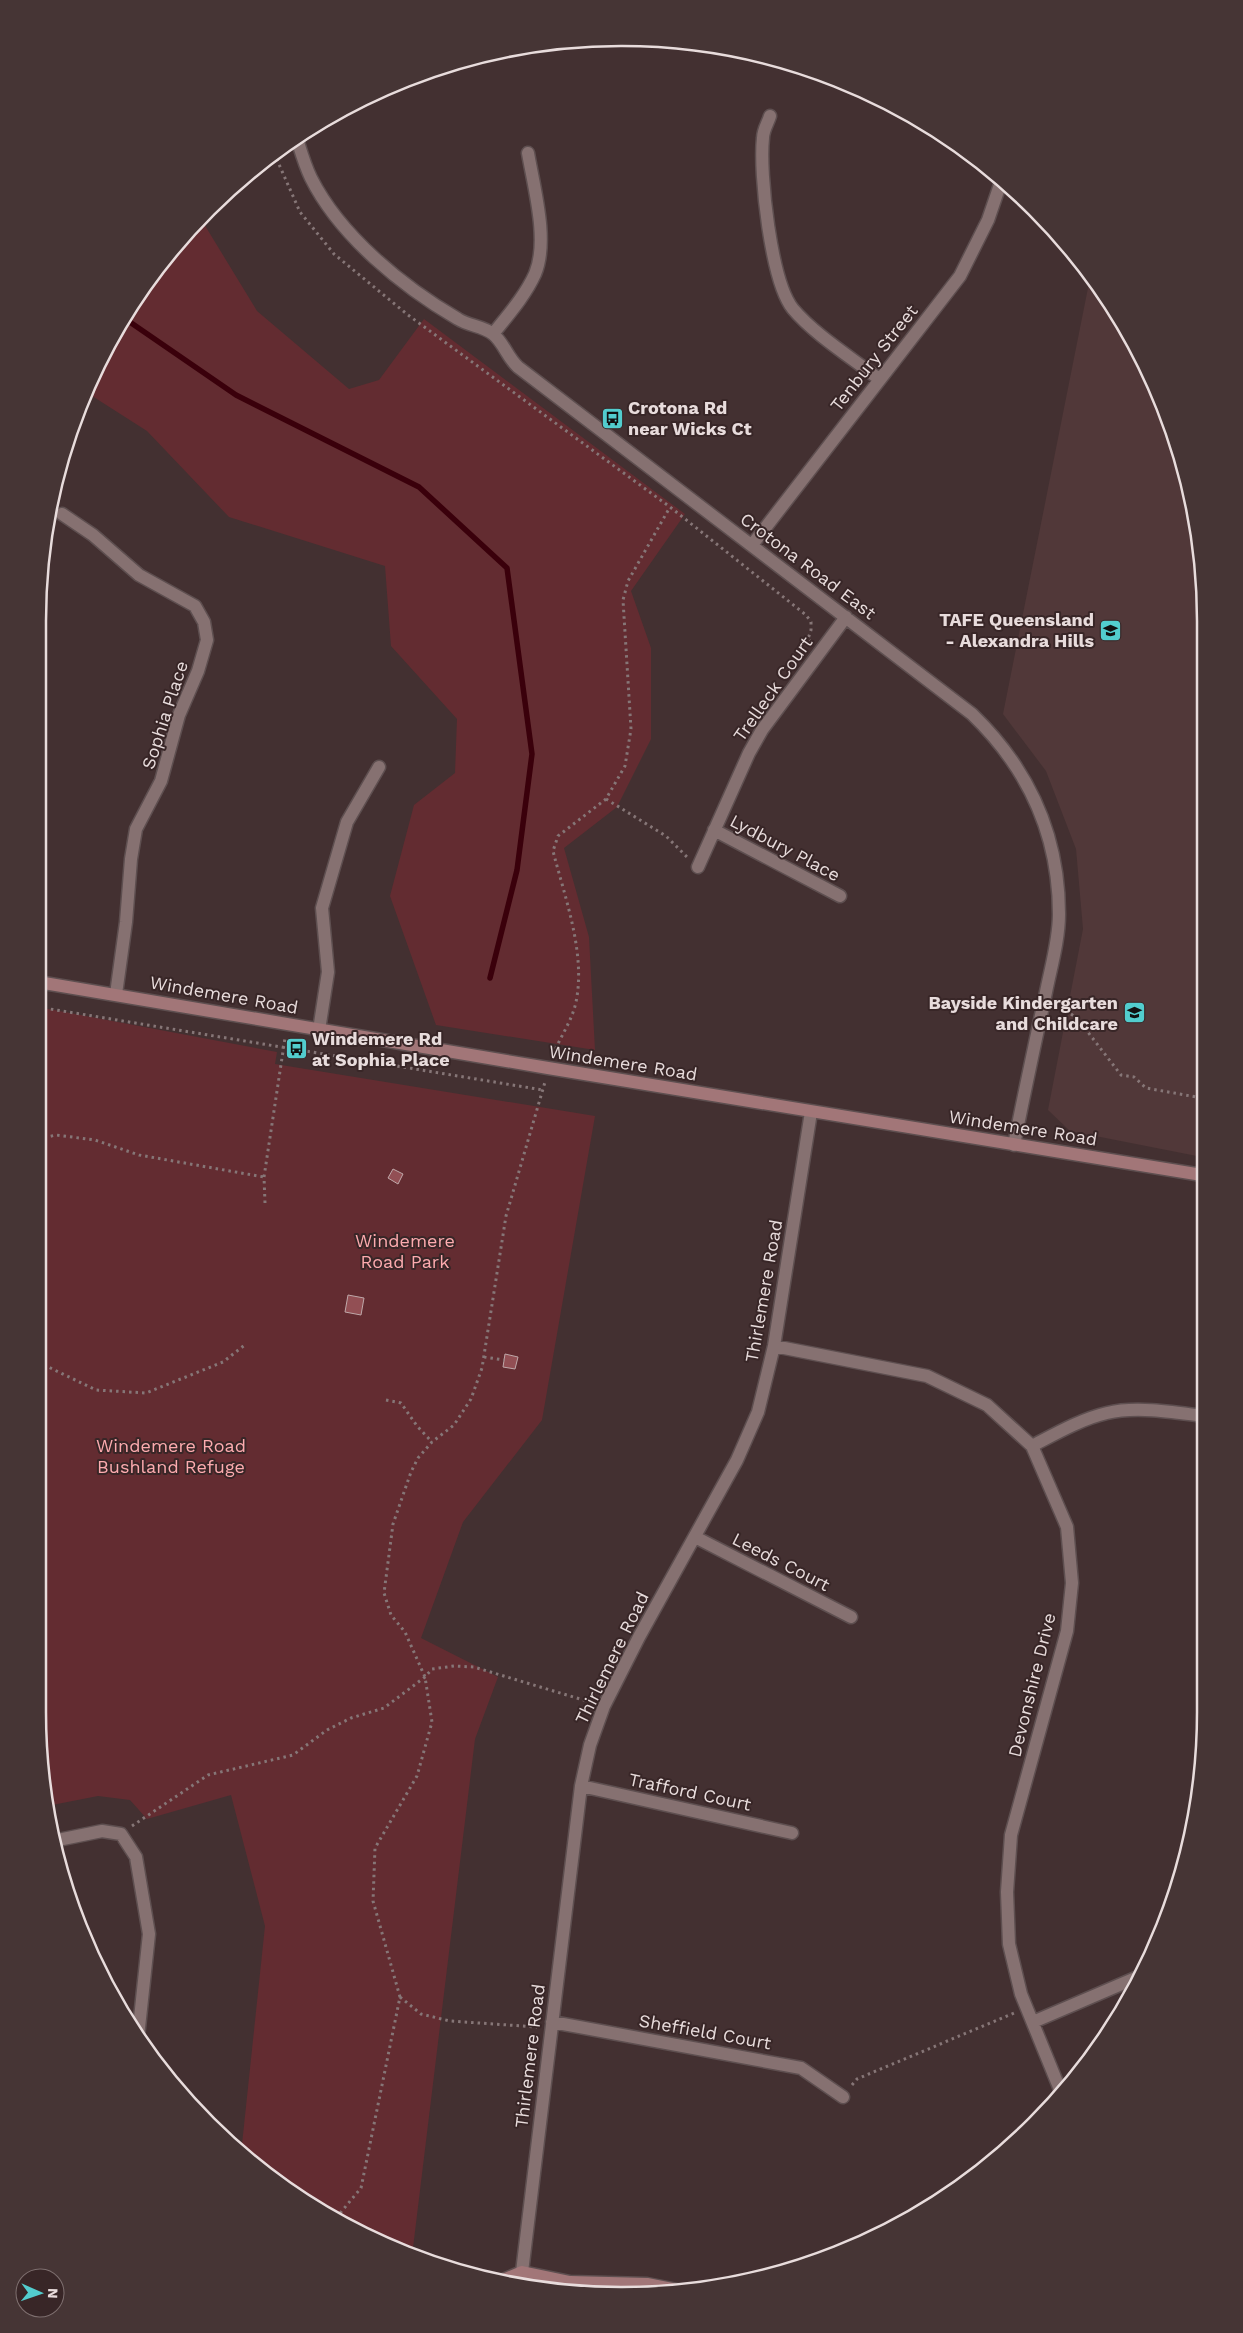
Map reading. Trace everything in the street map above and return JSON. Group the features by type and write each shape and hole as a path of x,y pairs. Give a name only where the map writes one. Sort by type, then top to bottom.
{"main road":[{"name":"Windemere Road","path":"46,983 811,1112 1197,1174"},
{"path":"512,2276 522,2272 570,2282 647,2284 657,2286"}],"street":[{"path":"770,116 763,136 762,180 777,275 784,294 793,309 809,325 879,379"},
{"name":"Crotona Road East","path":"299,145 311,178 324,200 364,248 380,263 464,323 493,334 502,343 518,367 955,701 986,728 1018,767 1040,810 1054,860 1059,916 1014,1145"},
{"path":"493,334 525,293 536,272 540,248 539,222 528,153"},
{"name":"Tenbury Street","path":"752,545 960,276 988,220 999,187"},
{"name":"Sophia Place","path":"62,514 93,535 139,576 194,606 204,622 207,640 198,671 179,715 162,781 136,829 116,994"},
{"name":"Trelleck Court","path":"698,867 749,753 762,730 846,617"},
{"path":"319,1030 328,972 322,908 347,822 379,767"},
{"name":"Lydbury Place","path":"714,830 840,896"},
{"name":"Thirlemere Road","path":"522,2272 581,1786 590,1745 604,1706 638,1637 695,1537 736,1460 758,1412 774,1346 811,1112"},
{"name":"Devonshire Drive","path":"774,1346 927,1376 987,1405 1032,1446 1067,1527 1072,1583 1067,1631 1012,1835 1006,1892 1009,1944 1026,2008 1058,2086"},
{"path":"1032,1446 1062,1430 1107,1412 1161,1410 1197,1415"},
{"name":"Leeds Court","path":"695,1537 851,1617"},
{"name":"Trafford Court","path":"581,1786 792,1832"},
{"path":"61,1839 102,1831 121,1834 136,1857 149,1934 139,2025"},
{"path":"1033,2022 1129,1981"},
{"name":"Sheffield Court","path":"552,2022 801,2068 843,2097"}],"path":[{"path":"277,161 300,212 334,254 408,314 670,507 806,614 811,622 808,639 821,650"},
{"path":"548,1068 561,1033 571,1019 576,1000 577,966 575,944 553,851 554,843 558,836 606,799 625,766 631,729 623,600 628,581 670,507"},
{"path":"606,799 666,836 698,867"},
{"path":"46,1008 543,1090 506,1216 484,1357 471,1399 454,1425 432,1442 418,1458 411,1472 393,1524 384,1594 391,1615 405,1632 425,1677 432,1722 416,1776 375,1848 373,1900 400,1998 361,2188 340,2213"},
{"path":"1071,1014 1122,1075 1134,1076 1146,1088 1197,1097"},
{"path":"266,1203 264,1176 287,1024"},
{"path":"46,1138 56,1136 95,1140 139,1155 264,1176"},
{"path":"46,1366 96,1390 146,1393 223,1362 246,1344"},
{"path":"484,1357 504,1360"},
{"path":"386,1400 401,1403 417,1426 432,1442"},
{"path":"121,1834 208,1774 293,1755 327,1730 351,1718 384,1708 425,1677 432,1669 454,1666 474,1667 604,1706"},
{"path":"400,1998 421,2014 450,2020 536,2027 552,2022"},
{"path":"843,2097 857,2079 1026,2008"}],"shaded area":[{"name":"TAFE Queensland - Alexandra Hills","path":"1088,286 1120,334 1153,401 1177,473 1186,509 1192,546 1197,622 1197,1156 1070,1131 1048,1110 1083,929 1076,849 1046,771 1003,714"}],"green space":[{"path":"205,225 257,311 349,389 379,380 424,319 685,514 631,591 651,648 651,739 617,807 564,848 589,937 595,1050 436,1025 390,896 414,805 455,773 457,719 391,646 385,566 229,517 147,431 92,396 123,334 143,302 165,271"},
{"name":"Windemere Road Park","path":"46,1009 277,1052 275,1064 595,1116 542,1420 463,1522 421,1638 498,1677 475,1739 413,2247 334,2210 271,2168 242,2144 265,1926 231,1795 147,1819 130,1800 98,1796 54,1805 47,1749"}],"building":[{"path":"393,1169 403,1174 398,1184 388,1178"},
{"path":"348,1295 364,1298 361,1315 345,1312"},
{"path":"505,1354 518,1357 515,1369 503,1367"}],"waterway":[{"path":"130,322 236,395 419,487 507,568 532,754 517,870 490,978"}],"place":[{"name":"Crotona Rd near Wicks Ct","path":"612,418"},
{"name":"TAFE Queensland - Alexandra Hills","path":"1110,630"},
{"name":"Bayside Kindergarten and Childcare","path":"1134,1013"},
{"name":"Windemere Rd at Sophia Place","path":"296,1049"}],"park label":[{"name":"Windemere Road Bushland Refuge","path":"171,1456"}]}
